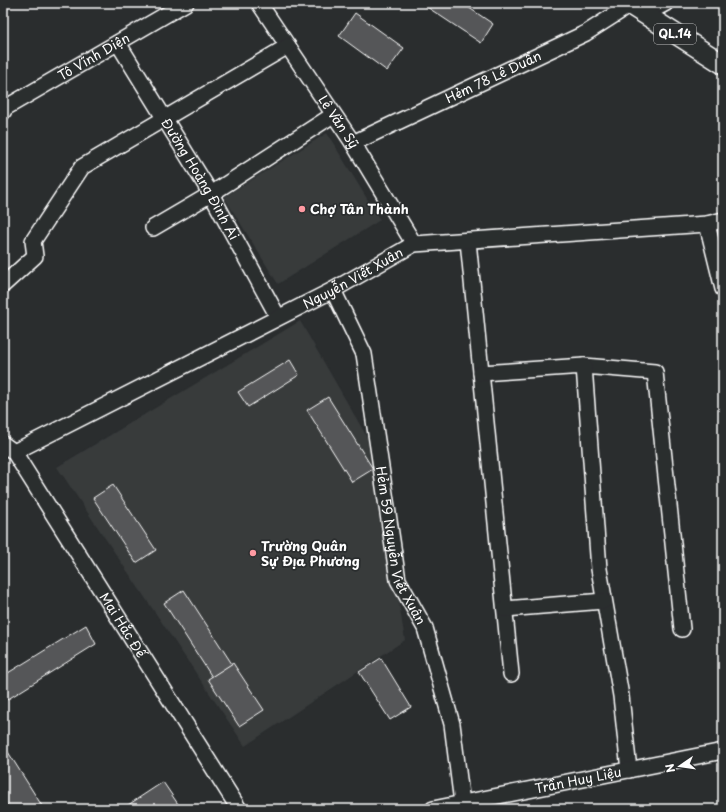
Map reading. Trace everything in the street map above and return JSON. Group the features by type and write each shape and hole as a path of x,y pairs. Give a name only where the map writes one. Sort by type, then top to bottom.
{"main road":[{"name":"QL.14","path":"634,8 723,64"}],"street":[{"name":"Tô Vĩnh Diện","path":"3,112 5,108 186,3"},
{"name":"Lê Văn Sỹ","path":"259,3 353,143 414,244"},
{"name":"Hẻm 78 Lê Duẩn","path":"353,143 586,33 634,8 666,3"},
{"name":"Đường Hoàng Đình Ái","path":"118,43 211,194 278,317"},
{"path":"3,285 35,256 33,241 82,167 288,46"},
{"path":"153,228 211,194 333,115"},
{"name":"Nguyễn Viết Xuân","path":"8,448 333,290 414,244 707,224 723,220"},
{"path":"707,224 723,289"},
{"path":"468,241 511,674"},
{"name":"Hẻm 59 Nguyễn Viết Xuân","path":"333,290 364,354 398,580 425,628 452,724 462,803"},
{"path":"481,373 584,366 655,372 682,629"},
{"path":"584,366 599,569 621,696 629,770"},
{"name":"Mai Hắc Đế","path":"8,448 239,809"},
{"path":"505,610 604,601"},
{"name":"Trần Huy Liệu","path":"433,809 723,751"}],"shaded area":[{"name":"Chợ Tân Thành","path":"327,133 380,220 278,284 224,197"},
{"name":"Trường Quân Sự Địa Phương","path":"300,321 374,449 405,640 245,746 57,467"}],"building":[{"path":"421,3 462,3 493,24 481,43"},
{"path":"355,13 404,48 387,71 339,36"},
{"path":"290,360 299,375 248,407 238,392"},
{"path":"328,397 373,469 352,482 307,410"},
{"path":"113,485 156,550 136,563 93,498"},
{"path":"184,590 232,664 212,677 164,603"},
{"path":"86,625 96,644 5,701 3,698 3,676"},
{"path":"381,658 411,707 390,720 359,672"},
{"path":"233,663 264,710 239,726 208,679"},
{"path":"3,744 44,809 10,809 3,798"},
{"path":"163,782 180,807 177,809 122,809"}],"place":[{"name":"Chợ Tân Thành","path":"302,209"},
{"name":"Trường Quân Sự Địa Phương","path":"253,553"}]}
